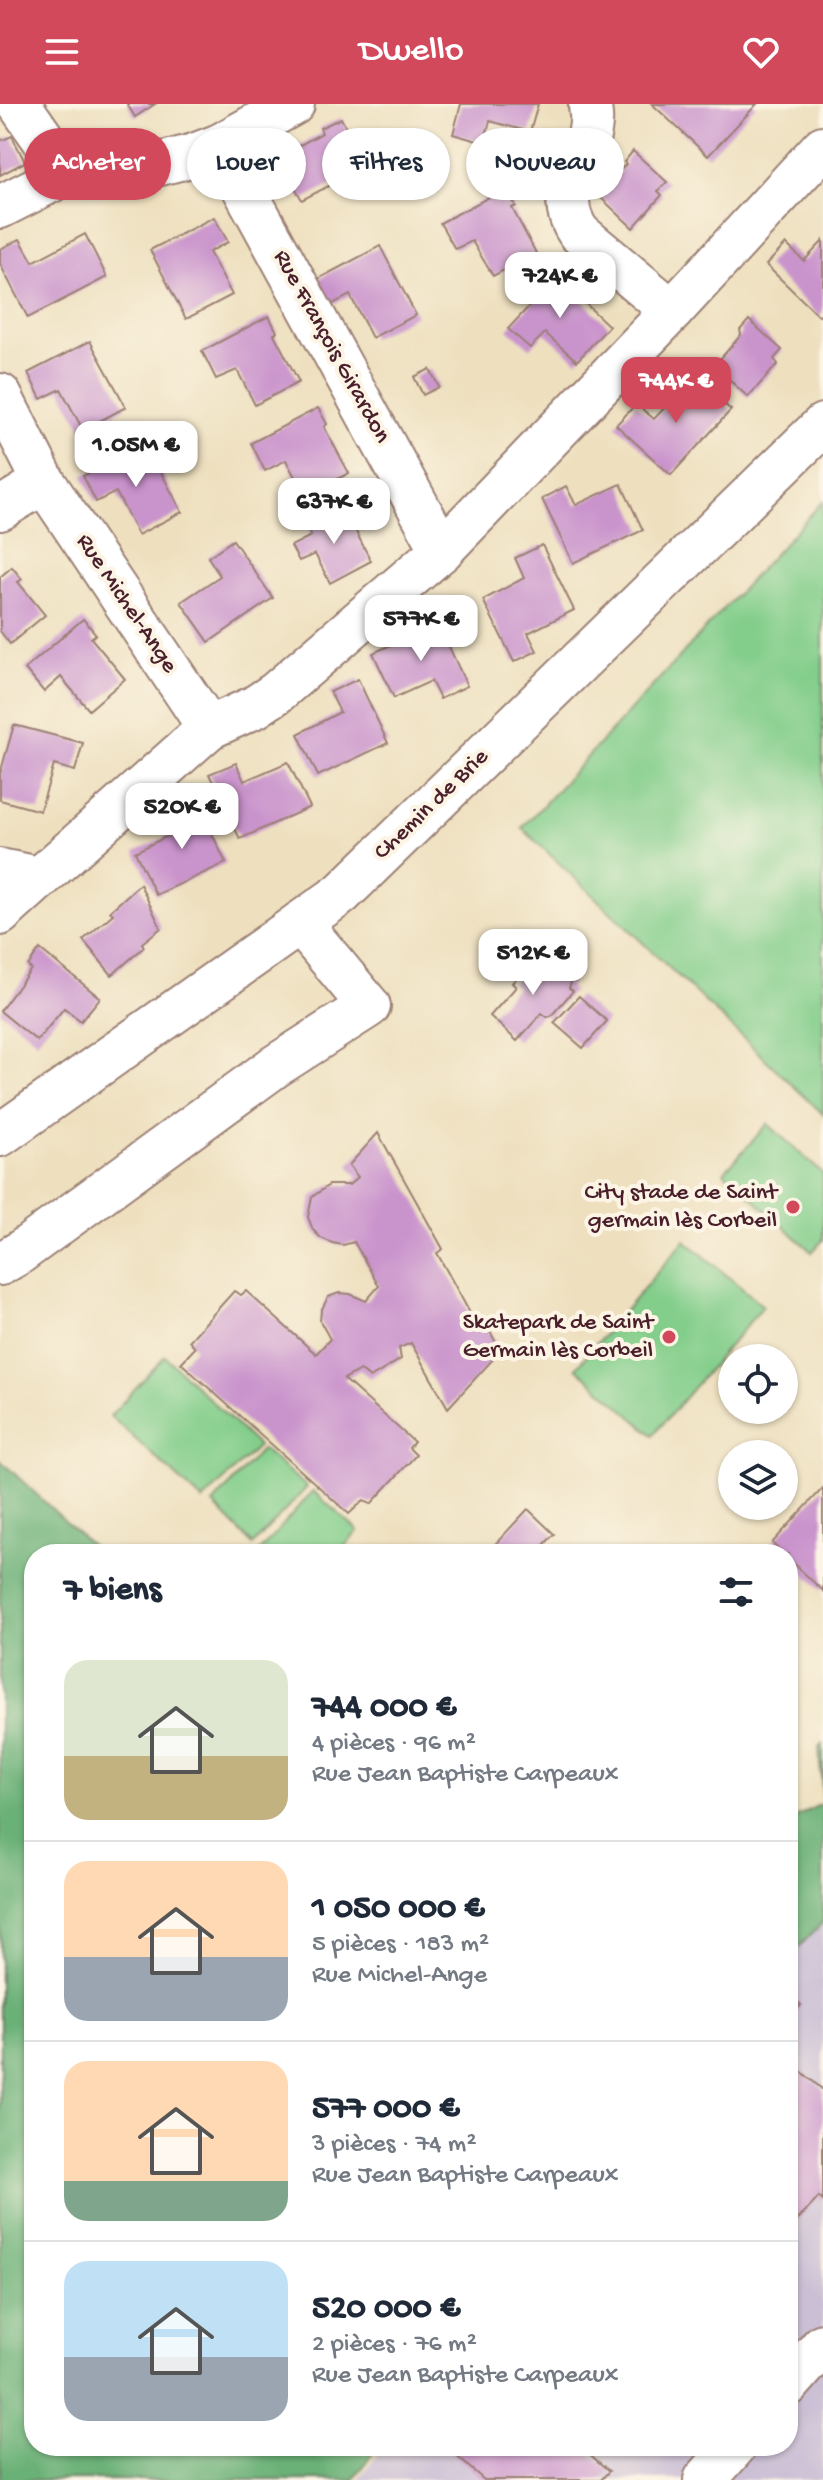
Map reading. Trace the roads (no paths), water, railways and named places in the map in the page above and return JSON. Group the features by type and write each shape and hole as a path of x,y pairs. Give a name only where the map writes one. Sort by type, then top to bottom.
{"street":[{"path":"19,104 36,128"},
{"path":"250,128 293,104"},
{"path":"590,104 591,124 567,203 570,220 579,233 672,311"},
{"path":"0,914 209,728 255,707 276,693 442,550 672,311 823,147"},
{"path":"0,207 24,195"},
{"name":"Rue François Girardon","path":"250,200 442,550"},
{"name":"Rue Michel-Ange","path":"0,395 44,482 209,728"},
{"name":"Chemin de Brie","path":"0,1135 353,883 823,425"},
{"path":"0,509 44,482"},
{"path":"0,870 40,878"},
{"path":"0,1264 274,1067 369,1006 300,923"},
{"path":"798,2374 823,2345"},
{"path":"705,2480 726,2456"}],"place":[{"name":"City stade de Saint germain lès Corbeil","path":"793,1207"},
{"name":"Skatepark de Saint Germain lès Corbeil","path":"669,1337"}]}
